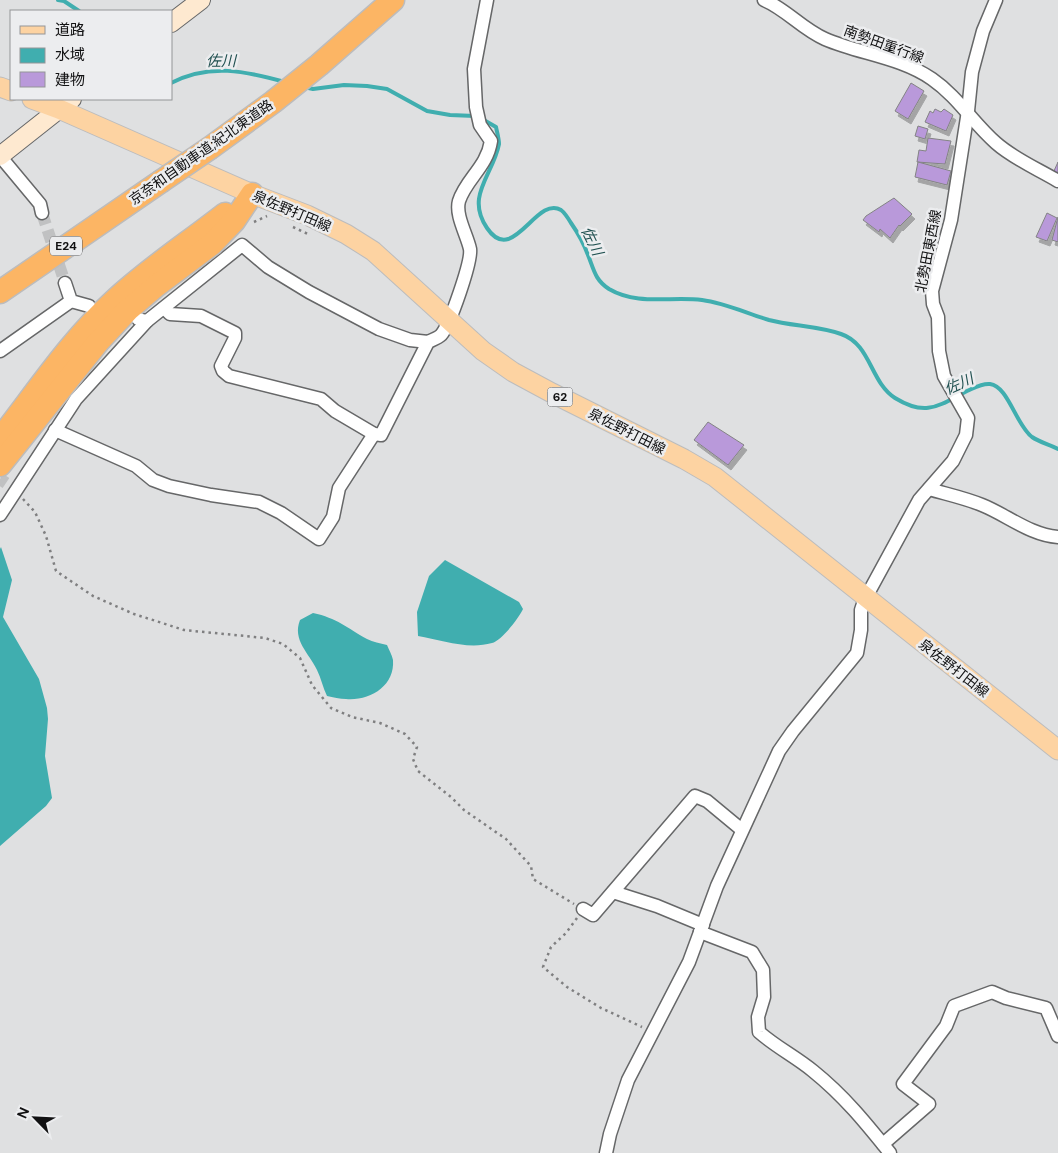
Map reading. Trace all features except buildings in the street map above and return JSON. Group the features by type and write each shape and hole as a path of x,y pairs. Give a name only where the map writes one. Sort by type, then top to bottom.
{"highway":[{"name":"京奈和自動車道;紀北東道路","path":"0,293 210,148 273,102 319,65 393,0"},
{"path":"0,439 71,349 113,302 141,277 252,194"},
{"path":"7,480 99,340 128,310 156,286 212,244 234,220 252,194"},
{"path":"0,282 72,234 132,201"}],"main road":[{"name":"泉佐野打田線","path":"39,100 66,104 252,194 307,215 346,234 373,251 483,351 513,372 684,459 715,477 1058,750"}],"street":[{"path":"172,22 201,0"},
{"path":"0,514 7,480 55,430 76,399 143,320 164,308 242,245 268,267 309,292 379,329 410,340 428,342 440,336 450,319 470,252 458,203 490,150 491,141 480,125 476,107 474,69 487,0"},
{"name":"南勢田重行線","path":"764,0 773,4 823,38 907,65 921,72 944,88 968,111 996,144 1058,181"},
{"name":"北勢田東西線","path":"606,1153 610,1134 628,1080 689,962 717,886 779,751 793,731 857,653 861,630 861,610 866,598 919,500 953,461 966,435 968,418 944,376 939,351 938,317 932,291 950,220 968,111 972,72 983,31 996,0"},
{"path":"42,214 40,204 0,156 66,104"},
{"path":"66,283 71,301"},
{"path":"71,301 89,306"},
{"path":"0,352 71,301"},
{"path":"164,308 170,314 202,316 235,333 235,338 220,366 229,376 321,399 334,412 374,434 381,435 428,342"},
{"path":"55,430 136,466 153,480 169,486 259,502 280,513 319,539 333,517 339,488 374,434"},
{"path":"929,489 982,505 1034,531 1046,536 1058,537"},
{"path":"583,909 593,915 696,796 707,801 742,830"},
{"path":"613,892 657,906 752,952 763,970 764,997 758,1017 759,1032 813,1070 844,1097 886,1149 929,1104 903,1084 946,1026 954,1006 992,992 1006,998 1046,1008 1058,1036"}],"path":[{"path":"7,480 35,512 46,536 56,571 92,596 134,614 184,630 265,638 283,644 300,658 312,685 331,708 352,717 380,723 405,734 417,747 413,759 418,771 451,797 464,810 506,839 531,866 533,879 583,909 566,934 551,948 543,967 567,987 601,1008 653,1033"}],"water":[{"path":"1,547 12,580 3,617 39,679 47,708 45,756 52,798 46,806 0,846 0,549"},
{"path":"445,560 519,602 523,609 521,613 509,629 496,641 483,645 464,645 418,636 417,612 429,576"},
{"path":"313,613 335,621 369,640 387,645 393,660 393,669 390,677 379,690 355,699 327,696 317,670 302,646 298,634 300,620"}],"waterway":[{"name":"佐川","path":"58,0 64,1 78,10"},
{"name":"佐川","path":"172,83 185,77 214,71 242,72 285,82"},
{"name":"佐川","path":"304,87 313,89 344,85 387,89 427,111 450,115 475,116"},
{"name":"佐川","path":"482,119 496,127 499,140 496,155 482,186 479,206 481,216 487,228 497,238 506,240 543,212 552,208 561,210 568,217 581,239 598,278 609,289 620,294 643,299 711,301 769,320 841,334 859,346 880,383 887,391 895,398 915,407 924,408 940,405 984,384 996,386 1007,398 1026,431 1032,437 1058,449"}],"tunnel":[{"path":"42,213 65,283"},
{"path":"0,479 6,483"}]}
